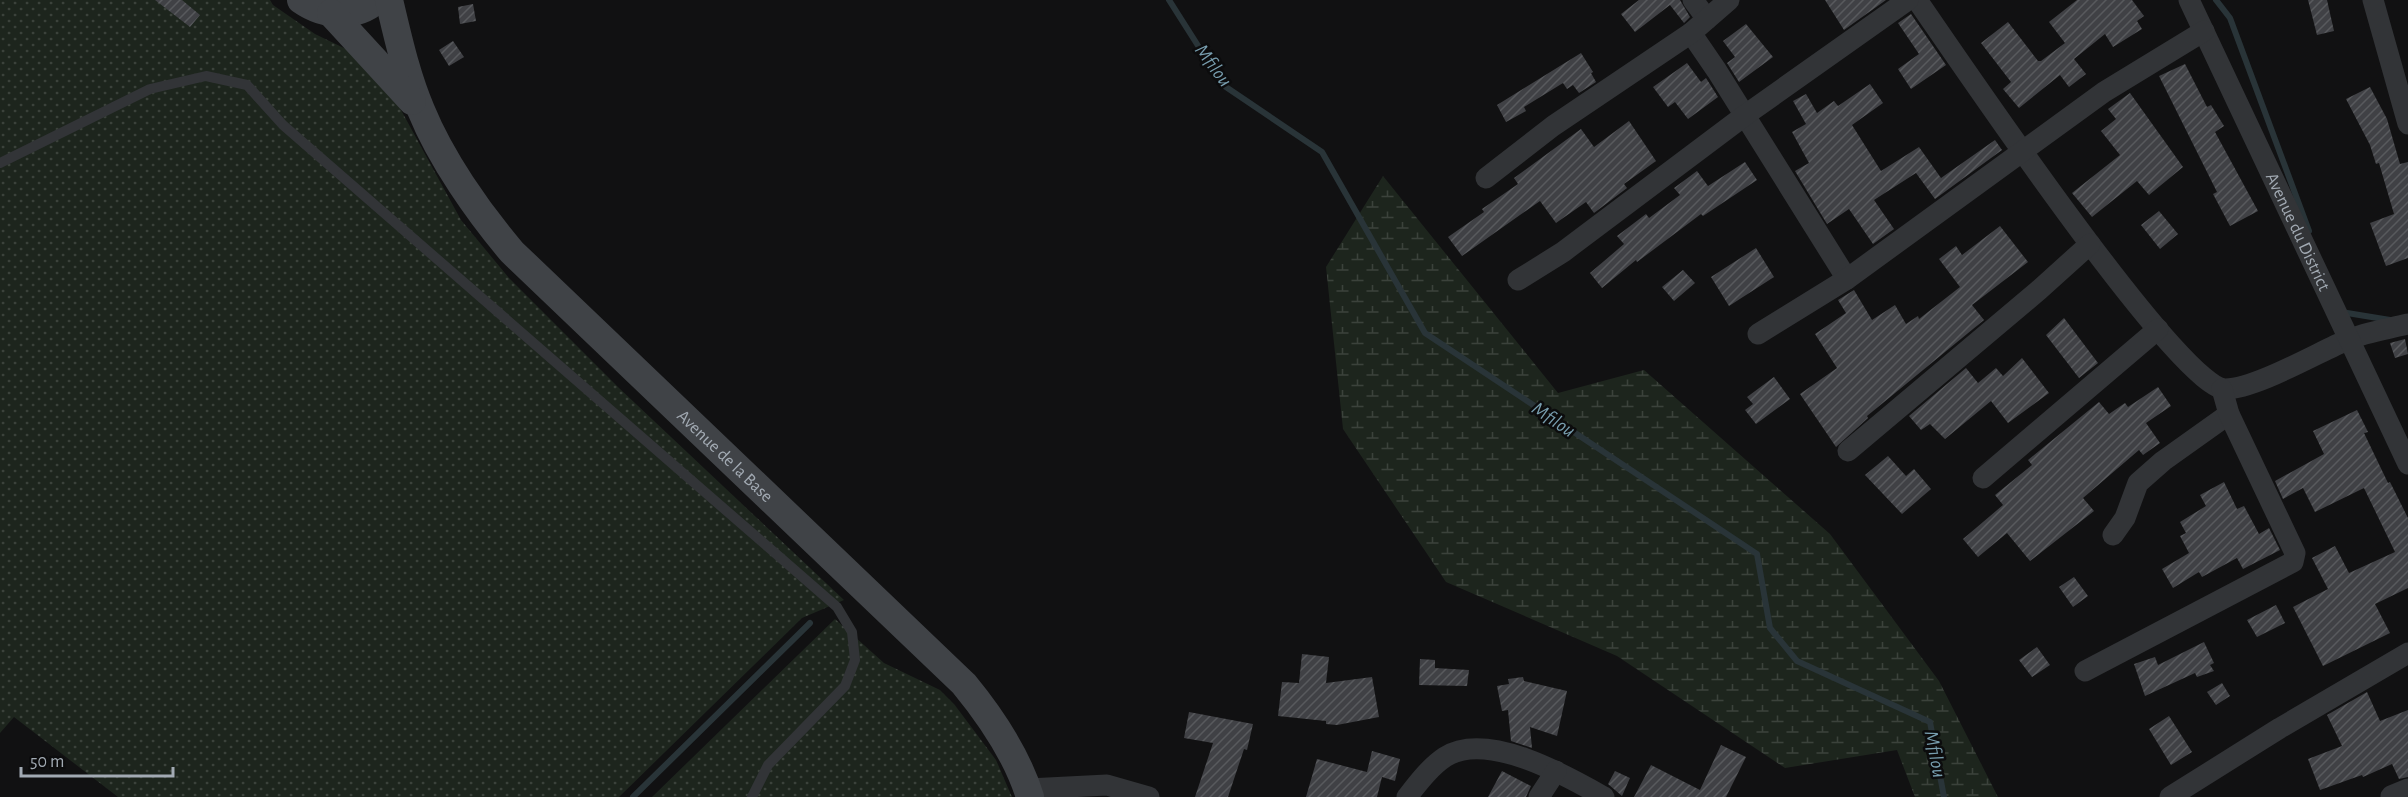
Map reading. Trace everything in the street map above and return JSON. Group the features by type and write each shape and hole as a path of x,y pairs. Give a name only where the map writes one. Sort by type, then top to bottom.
{"main road":[{"name":"Avenue de la Base","path":"301,0 316,9 332,13 352,12 372,5 377,0"},
{"name":"Avenue de la Base","path":"389,0 403,59 421,111 461,183 485,220 512,252 964,684 981,705 1013,754 1029,793"},
{"name":"Avenue de la Base","path":"332,13 421,111"}],"street":[{"path":"1693,0 1707,19"},
{"path":"1486,178 1553,126 1691,33 1729,0"},
{"path":"1518,280 1616,214 1743,116 1908,0"},
{"path":"1917,0 2090,244 2181,357 2201,376 2222,389 2235,387 2290,367 2349,339 2408,324"},
{"name":"Avenue du District","path":"2189,0 2408,464"},
{"path":"2373,0 2408,124"},
{"path":"1758,334 1847,279 2104,92 2204,31"},
{"path":"1691,33 1847,279"},
{"path":"1848,451 2039,291 2090,244"},
{"path":"1983,478 2158,329"},
{"path":"2085,671 2293,562 2295,553 2229,414 2222,389"},
{"path":"2113,535 2125,518 2138,483 2163,461 2229,414"},
{"path":"2170,797 2280,728 2408,654"},
{"path":"1407,797 1428,772 1446,756 1469,750 1497,752 1556,771 1604,797"},
{"path":"1539,797 1556,771"},
{"path":"1029,793 1107,785 1149,797"},
{"path":"2391,796 2408,789"}],"lane":[{"path":"0,163 150,89 206,76 247,85 282,125 837,607 852,632 855,660 845,686 768,765 752,797"}],"green space":[{"path":"0,0 270,0 273,5 315,34 346,49 395,99 461,220 509,278 619,388 844,600 802,618 619,797 118,797 14,717 0,733"},
{"path":"1383,176 1558,393 1644,370 1830,534 1939,681 1998,797 1915,797 1897,750 1785,768 1617,656 1446,582 1343,429 1326,267"},
{"path":"835,619 884,663 940,690 954,704 996,760 1012,797 652,797"}],"building":[{"path":"155,0 182,0 200,15 190,27"},
{"path":"1639,0 1680,0 1690,17 1684,23 1670,5 1635,32 1621,14"},
{"path":"1825,0 1886,0 1844,30"},
{"path":"2077,0 2132,0 2144,16 2137,21 2142,29 2113,47 2105,34 2074,59 2086,74 2069,87 2060,75 2019,108 2003,89 2011,82 1981,43 2008,22 2038,61 2041,61 2065,43 2049,22"},
{"path":"2308,0 2327,0 2334,31 2317,35"},
{"path":"473,4 476,21 460,24 458,7"},
{"path":"1911,14 1946,65 1911,89 1898,69 1919,54 1898,23"},
{"path":"1746,24 1773,57 1739,82 1727,63 1735,57 1723,41"},
{"path":"453,41 464,57 449,66 439,50"},
{"path":"1581,53 1593,72 1591,73 1596,82 1579,93 1573,85 1567,89 1563,83 1524,107 1526,111 1506,122 1497,105"},
{"path":"1687,63 1701,82 1706,78 1718,97 1688,119 1675,102 1668,107 1653,87"},
{"path":"2185,64 2207,107 2211,105 2224,126 2215,132 2258,211 2230,226 2213,194 2217,192 2159,76"},
{"path":"1870,84 1883,103 1852,125 1881,171 1919,147 1941,178 1995,140 2002,150 1935,199 1916,173 1874,200 1894,229 1873,244 1849,209 1827,224 1795,171 1809,163 1792,132 1806,124 1793,101 1806,94 1817,113 1834,101 1838,106"},
{"path":"2370,87 2387,119 2400,164 2408,162 2408,258 2386,266 2370,223 2394,214 2379,163 2376,164 2370,145 2346,99"},
{"path":"2130,93 2183,167 2149,195 2137,181 2092,217 2072,193 2120,155 2101,131 2116,119 2108,109"},
{"path":"1629,121 1656,161 1624,184 1627,188 1594,213 1586,202 1556,223 1540,201 1462,256 1448,237 1518,184 1514,178 1581,129 1594,147"},
{"path":"1745,162 1757,180 1703,216 1701,214 1637,262 1636,260 1602,288 1590,273 1624,244 1617,236 1646,214 1649,218 1680,195 1674,188 1697,171 1708,186"},
{"path":"2159,211 2178,234 2160,249 2141,225"},
{"path":"2000,226 2028,262 1972,305 1984,320 1867,416 1868,418 1836,447 1800,394 1837,368 1815,334 1846,313 1838,300 1854,290 1872,320 1895,305 1906,324 1918,316 1919,319 1960,287 1939,259 1956,246 1962,255"},
{"path":"1756,248 1774,277 1729,306 1711,277"},
{"path":"1683,270 1695,283 1674,301 1662,287"},
{"path":"2064,318 2098,363 2079,378 2046,335"},
{"path":"2405,339 2408,354 2395,358 2390,343"},
{"path":"2022,358 2049,393 2008,423 1991,401 1945,439 1930,424 1921,430 1909,416 1966,368 1978,383 1996,368 2003,376"},
{"path":"1774,377 1790,399 1756,424 1745,410 1753,404 1747,397"},
{"path":"2158,387 2171,406 2146,423 2160,443 2143,455 2139,450 2083,498 2094,511 2030,561 2007,533 1978,557 1963,539 2003,505 1995,495 2032,465 2028,460 2099,402 2109,414 2125,403 2128,407"},
{"path":"2357,410 2368,432 2364,433 2408,518 2408,588 2375,604 2390,633 2323,666 2293,607 2328,589 2312,558 2335,546 2349,573 2395,552 2364,488 2315,512 2303,488 2283,499 2275,481 2324,454 2313,431"},
{"path":"1888,456 1906,476 1914,469 1931,489 1902,514 1865,475"},
{"path":"2224,482 2237,509 2244,506 2259,534 2269,528 2280,550 2243,569 2237,558 2202,577 2199,572 2173,588 2162,569 2189,553 2180,536 2186,533 2180,522 2206,506 2200,495"},
{"path":"2074,577 2088,596 2073,607 2059,587"},
{"path":"2276,605 2285,623 2257,637 2247,620"},
{"path":"2204,642 2214,663 2210,665 2214,671 2197,677 2195,673 2145,696 2134,664 2155,657 2158,665"},
{"path":"2037,647 2050,665 2032,677 2019,660"},
{"path":"1302,654 1329,657 1326,683 1372,677 1379,717 1337,725 1326,724 1326,721 1278,716 1282,682 1299,683"},
{"path":"1420,659 1435,660 1435,668 1469,670 1467,686 1419,685"},
{"path":"1523,677 1524,681 1567,691 1557,736 1530,727 1532,748 1511,741 1508,710 1502,711 1497,686 1509,684 1508,679"},
{"path":"2222,683 2230,696 2216,705 2207,692"},
{"path":"2367,692 2380,721 2408,710 2408,777 2399,779 2392,764 2363,777 2362,775 2320,790 2308,759 2342,746 2327,715"},
{"path":"1189,712 1253,724 1247,750 1244,749 1228,797 1195,797 1213,743 1184,738"},
{"path":"2169,716 2192,752 2171,765 2149,729"},
{"path":"1721,745 1746,757 1726,797 1634,797 1651,765 1700,790"},
{"path":"1372,751 1400,759 1395,781 1382,777 1377,797 1306,797 1317,759 1367,772"},
{"path":"1502,771 1531,786 1526,797 1488,797"},
{"path":"1615,771 1630,778 1622,796 1608,784"}],"waterway":[{"name":"Mfilou","path":"1169,0 1223,85 1322,152 1425,333 1757,554 1770,628 1797,661 1930,722 1944,797"},
{"path":"2216,0 2230,18 2309,231"},
{"path":"2341,312 2390,320"},
{"path":"633,797 810,623"}]}
